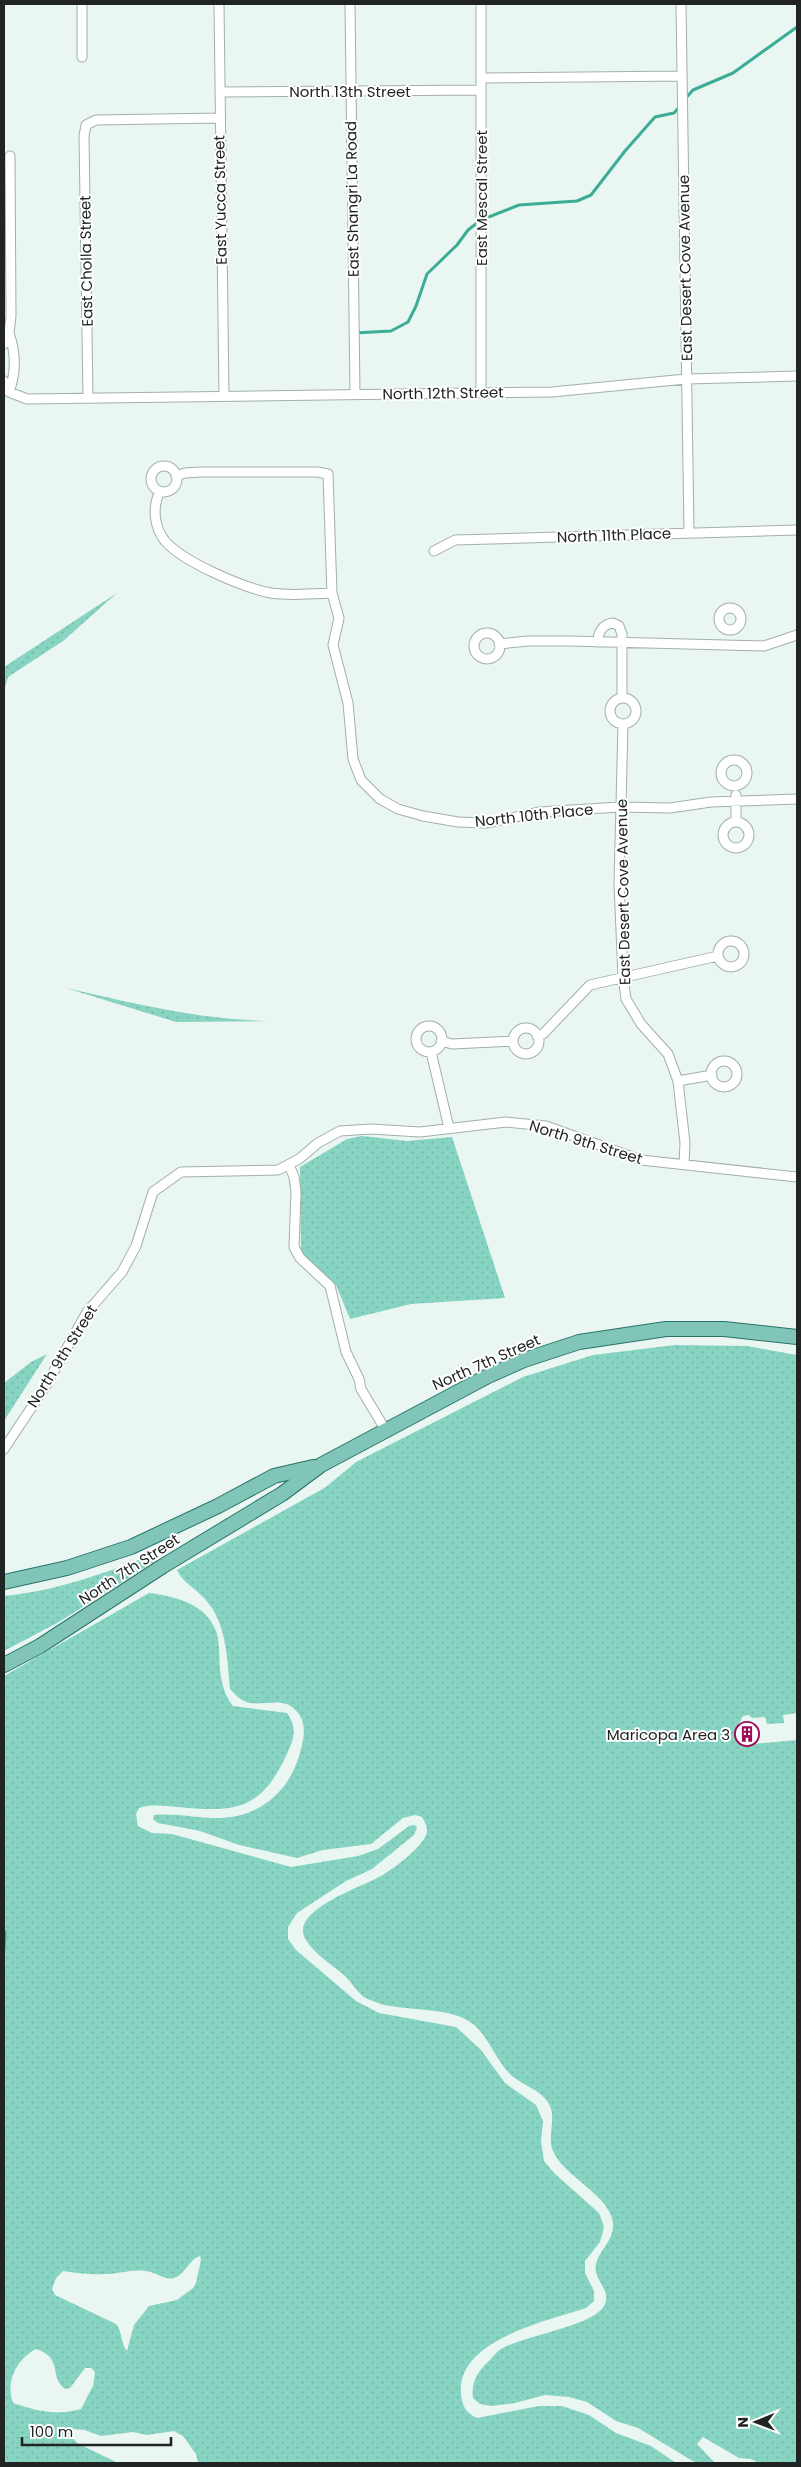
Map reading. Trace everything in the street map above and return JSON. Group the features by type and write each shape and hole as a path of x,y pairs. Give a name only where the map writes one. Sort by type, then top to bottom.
{"main road":[{"name":"North 7th Street","path":"4,1665 40,1646 163,1566 282,1494 321,1465 498,1371 542,1353 579,1342 642,1331 686,1328 756,1331 797,1337"},
{"name":"North 7th Street","path":"4,1582 67,1568 131,1547 218,1506 274,1476 321,1465"}],"street":[{"path":"82,4 82,58"},
{"name":"East Yucca Street","path":"219,4 224,396"},
{"name":"East Shangri La Road","path":"350,4 355,394"},
{"name":"East Mescal Street","path":"481,4 481,392"},
{"name":"East Desert Cove Avenue","path":"681,4 689,532"},
{"path":"481,78 682,76"},
{"name":"North 13th Street","path":"220,92 481,90"},
{"name":"East Cholla Street","path":"88,397 84,136 86,124 96,120 219,118"},
{"path":"4,344 6,334 7,216 10,156"},
{"path":"6,334 14,345 14,377 10,392"},
{"name":"North 12th Street","path":"10,392 27,399 552,392 686,379 797,376"},
{"path":"4,380 10,392"},
{"path":"166,466 176,476 174,487 168,491 160,491 153,486 151,480 154,470 166,466"},
{"path":"160,491 155,505 158,530 166,542 175,549 210,570 244,586 273,593 332,593 328,474 317,472 200,472 176,476"},
{"name":"North 11th Place","path":"434,551 455,540 797,530"},
{"name":"North 10th Place","path":"332,593 339,618 333,645 348,703 353,759 362,780 370,790 380,800 398,809 423,816 458,822 486,823 540,812 620,807 670,808 736,800 797,799"},
{"path":"598,642 601,630 606,624 613,623 620,630 622,642 622,698 612,704 610,712 613,719 623,724"},
{"path":"731,631 732,646"},
{"path":"499,644 528,641 764,646 797,635"},
{"name":"East Desert Cove Avenue","path":"622,698 629,700 635,708 633,719 623,724 620,807 619,884 623,976 626,999 641,1024 668,1054 678,1081 685,1143 684,1164"},
{"path":"735,786 736,822"},
{"path":"537,1036 543,1034 590,985 718,956"},
{"path":"424,1027 433,1027 439,1033 441,1041 439,1047 431,1052 423,1051 417,1045 418,1032 424,1027"},
{"path":"523,1029 531,1030 537,1036 538,1044 530,1053 518,1052 513,1041 516,1033 523,1029"},
{"path":"441,1041 452,1044 513,1041"},
{"path":"431,1052 450,1128"},
{"path":"678,1081 712,1075"},
{"name":"North 9th Street","path":"4,1450 45,1386 87,1312 122,1272 136,1246 153,1192 181,1172 278,1170 289,1165 340,1131 371,1129 420,1132 506,1122 546,1126 641,1160 797,1177"},
{"path":"289,1165 294,1177 296,1192 294,1247 300,1258 330,1286 346,1352 359,1379 361,1389 386,1429"}],"green space":[{"path":"117,593 63,641 8,677 4,691 4,667"},
{"path":"66,988 194,1014 220,1018 273,1021 176,1022"},
{"path":"362,1136 407,1141 452,1137 505,1298 411,1304 350,1319 336,1285 301,1252 300,1167 347,1139"},
{"path":"675,1345 747,1346 797,1355 797,1713 783,1715 784,1723 767,1724 765,1717 752,1718 749,1715 743,1716 736,1729 742,1745 797,1740 797,2463 759,2463 751,2459 739,2458 703,2437 697,2444 715,2463 696,2463 638,2428 616,2421 587,2402 569,2397 545,2395 515,2403 491,2406 480,2404 473,2398 473,2387 478,2374 499,2350 511,2344 572,2325 597,2313 604,2306 606,2295 597,2275 596,2264 609,2240 613,2223 610,2213 604,2204 567,2169 553,2151 551,2146 552,2111 547,2101 538,2092 511,2075 479,2029 454,2015 431,2010 385,2005 364,1997 346,1977 324,1960 306,1940 303,1929 307,1919 317,1910 345,1893 381,1876 416,1849 426,1836 426,1825 422,1817 415,1815 403,1818 371,1844 323,1850 297,1858 239,1845 200,1831 158,1823 153,1819 154,1815 222,1818 237,1816 263,1806 274,1797 291,1776 297,1763 303,1737 304,1726 300,1716 292,1707 281,1703 250,1703 240,1699 230,1689 227,1653 222,1629 212,1608 185,1581 177,1570 326,1487 356,1462 523,1377 593,1355"},
{"path":"47,1354 4,1421 4,1383 31,1362"},
{"path":"149,1556 157,1560 59,1622 4,1651 4,1596 60,1586"},
{"path":"149,1593 179,1599 205,1614 216,1631 220,1670 225,1693 233,1706 287,1713 293,1724 294,1734 286,1756 276,1774 266,1788 255,1798 229,1808 197,1809 157,1806 139,1808 136,1814 138,1826 152,1833 172,1834 291,1867 358,1856 378,1849 409,1826 414,1825 417,1827 414,1835 372,1869 346,1881 297,1913 288,1927 288,1939 296,1950 356,2001 379,2013 456,2027 481,2050 505,2083 536,2105 543,2121 541,2141 544,2161 554,2173 599,2213 604,2227 600,2242 585,2261 585,2273 594,2291 594,2301 586,2308 528,2327 488,2346 473,2360 463,2375 462,2402 467,2411 477,2418 539,2406 562,2406 589,2415 616,2433 651,2446 676,2463 198,2463 196,2454 183,2436 174,2431 147,2435 133,2432 101,2436 85,2430 74,2429 70,2434 77,2443 118,2463 4,2463 4,1676","holes":["200,2256 201,2260 196,2283 193,2288 177,2300 149,2306 134,2325 127,2351 116,2324 55,2295 52,2289 56,2278 63,2271 84,2274 140,2271 171,2279 182,2273 193,2260","36,2349 50,2357 57,2379 65,2389 70,2388 85,2368 91,2368 95,2372 93,2386 81,2409 47,2412 13,2403 11,2387 14,2372 23,2359"]}],"waterway":[{"path":"685,99 693,90 733,73 797,27"},
{"path":"354,333 391,331 408,322 416,306 427,274 457,245 468,230 481,220 519,205 577,201 591,195 625,151 655,117 674,113 680,106"},
{"path":"4,1950 5,1932"}],"place":[{"name":"Maricopa Area 3","path":"747,1734"}]}
